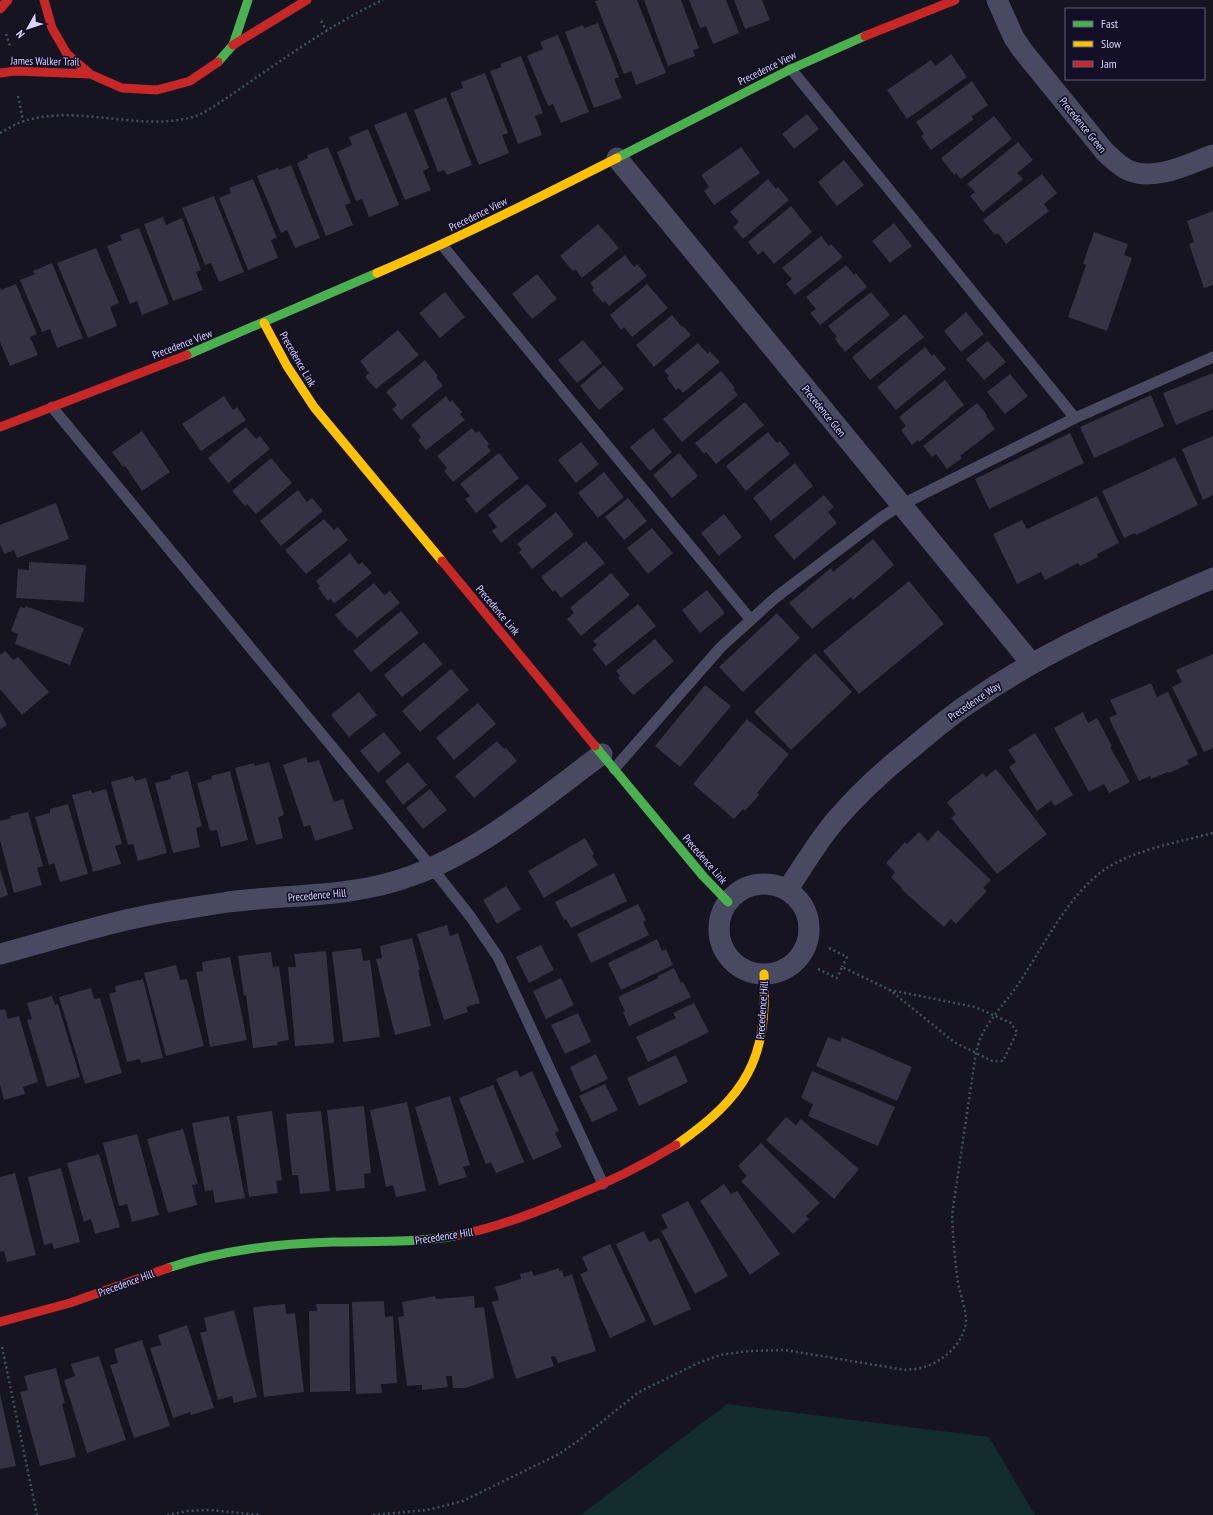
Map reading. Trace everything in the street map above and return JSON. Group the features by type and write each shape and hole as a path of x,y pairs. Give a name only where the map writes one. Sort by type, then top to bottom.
{"street":[{"path":"0,9 8,0"},
{"path":"44,0 52,28 67,54 90,74 122,88 156,90 190,81 219,61 234,46 307,0"},
{"path":"234,46 248,0"},
{"name":"Precedence View","path":"0,427 207,348 442,245 527,204 791,69 873,32 955,0"},
{"name":"Precedence Green","path":"997,0 1014,38 1023,51 1105,152 1118,164 1130,171 1144,174 1158,173 1213,155"},
{"name":"James Walker Trail","path":"0,73 15,71 90,74"},
{"name":"Precedence Glen","path":"617,158 1032,664"},
{"name":"Precedence Link","path":"264,323 296,383 314,407 703,876 728,902"},
{"name":"Precedence Way","path":"787,890 835,821 875,779 937,727 973,700 1032,664 1101,629 1213,578"},
{"name":"Precedence Hill","path":"0,954 86,930 157,914 238,901 316,896 367,889 398,880 432,868 462,854 608,762"},
{"name":"Precedence Hill","path":"762,884 775,885 787,890 798,900 806,912 809,927 808,941 801,954 792,965 779,972 764,974 750,972 738,965 728,956 721,943 719,929 721,915 728,902 737,893 749,887 762,884"},
{"name":"Precedence Hill","path":"0,1322 50,1310 180,1264 234,1251 291,1244 421,1240 475,1231 520,1218 603,1184 640,1166 676,1144 712,1118 736,1092 750,1071 761,1039 765,1000 764,974"}],"lane":[{"path":"791,69 1075,418"},
{"path":"442,245 751,620"},
{"path":"608,762 721,647 751,620 776,598 882,517 901,505 1075,418 1213,357"},
{"path":"52,407 470,916 498,957 603,1184"}],"path":[{"path":"4,28 11,48"},
{"path":"18,94 23,121"},
{"path":"373,1515 427,1510 463,1501 559,1454 578,1441 638,1392 698,1363 720,1355 749,1351 785,1350 905,1370 923,1368 950,1352 961,1338 966,1321 953,1242 952,1215 976,1052 982,1036 1066,910 1082,891 1104,870 1147,851 1213,832"},
{"path":"818,969 837,978 847,957 829,948"},
{"path":"842,967 890,990 954,1042 992,1060 1003,1061 1017,1032 1011,1023 975,1006 890,990"},
{"path":"1,1345 37,1515"},
{"path":"166,1515 187,1511 210,1510 260,1515"}],"green space":[{"path":"727,1404 989,1437 1035,1515 581,1515"}],"building":[{"path":"637,0 666,73 636,85 631,71 624,74 595,1"},
{"path":"644,0 681,0 699,48 693,50 695,56 668,66"},
{"path":"689,0 726,0 739,33 713,44 706,26 700,28"},
{"path":"734,0 762,0 770,20 745,29"},
{"path":"598,23 619,77 614,79 622,98 594,108 565,32 583,25 584,28"},
{"path":"558,35 589,112 561,123 553,104 548,106 527,56 543,49 540,42"},
{"path":"951,54 967,77 907,119 887,90 931,60 935,66"},
{"path":"521,56 543,113 535,116 542,135 518,144 490,71 502,67 500,64"},
{"path":"485,73 508,133 502,135 509,153 479,165 450,93 463,88 461,82"},
{"path":"972,81 988,105 971,117 974,119 931,150 921,136 924,134 916,122"},
{"path":"446,97 472,165 447,175 444,170 438,172 414,110"},
{"path":"406,112 429,168 423,171 431,190 405,200 374,125"},
{"path":"807,114 819,129 794,149 782,134"},
{"path":"994,116 1012,139 961,179 956,173 954,175 941,158"},
{"path":"368,129 399,205 369,217 362,199 356,201 337,152 352,145 349,137"},
{"path":"1018,142 1033,160 1017,173 1023,179 983,212 970,196 975,192 967,184"},
{"path":"328,147 351,203 345,205 353,225 326,236 297,163 308,158 307,155"},
{"path":"741,147 760,173 714,205 704,191 709,187 701,175"},
{"path":"844,160 864,185 837,206 818,182"},
{"path":"291,165 320,238 295,248 287,230 281,233 257,176"},
{"path":"1042,174 1057,193 1044,204 1049,211 1006,244 998,233 995,235 983,220"},
{"path":"253,179 277,238 271,240 278,258 248,270 219,198 231,193 229,188"},
{"path":"768,179 776,189 778,187 789,200 743,239 733,227 739,222 730,212"},
{"path":"214,196 244,272 219,282 211,263 205,265 182,208"},
{"path":"791,206 812,232 774,264 763,251 758,255 748,242"},
{"path":"1213,211 1213,285 1204,288 1189,244 1194,242 1187,221"},
{"path":"163,217 166,225 182,218 201,270 196,272 203,290 173,301 144,224"},
{"path":"894,223 912,246 890,263 872,241"},
{"path":"598,224 619,248 582,278 575,269 573,271 560,256"},
{"path":"139,228 169,304 142,315 137,301 130,304 107,246 122,240 120,235"},
{"path":"1094,232 1128,244 1124,255 1132,258 1107,331 1068,317 1086,265 1083,264"},
{"path":"821,236 829,246 831,244 843,257 795,295 786,284 792,279 782,268"},
{"path":"96,248 119,303 110,307 117,326 88,338 57,263"},
{"path":"625,255 634,267 637,264 647,276 609,306 605,301 603,303 592,290 594,288 590,283"},
{"path":"52,263 83,338 57,348 50,329 42,332 20,280 35,274 33,271"},
{"path":"846,265 854,275 856,273 867,287 820,325 810,313 816,309 806,297"},
{"path":"537,274 557,299 532,319 512,294"},
{"path":"16,284 37,334 30,337 38,355 10,366 0,342 0,287 1,290"},
{"path":"647,284 668,308 632,337 624,327 621,330 610,315"},
{"path":"445,292 465,317 440,338 419,313"},
{"path":"871,292 890,315 845,352 835,339 837,337 828,326"},
{"path":"966,312 984,334 961,352 944,331"},
{"path":"905,314 924,337 870,380 852,357"},
{"path":"672,315 691,335 654,367 636,345"},
{"path":"398,330 419,355 376,389 365,377 369,373 360,361"},
{"path":"583,340 602,363 577,383 558,360"},
{"path":"988,341 1006,362 984,380 966,359"},
{"path":"698,343 708,354 710,351 720,362 683,393 679,388 676,390 667,378 669,376 664,371"},
{"path":"925,347 932,356 934,354 946,369 896,410 877,387"},
{"path":"425,360 438,376 436,377 443,386 401,420 392,409 397,405 386,392"},
{"path":"604,365 624,389 599,410 580,386"},
{"path":"721,371 735,388 733,389 738,395 682,442 663,419"},
{"path":"1213,373 1213,409 1176,425 1163,393"},
{"path":"1010,374 1028,396 1005,414 987,392"},
{"path":"945,380 964,405 919,442 918,440 912,445 901,430 906,426 899,417"},
{"path":"1151,395 1164,426 1094,458 1080,427"},
{"path":"224,396 233,410 237,407 246,420 201,451 182,424"},
{"path":"446,396 450,402 452,400 462,412 460,414 465,420 426,450 418,440 421,437 411,425"},
{"path":"745,402 764,425 716,464 706,452 704,454 695,443"},
{"path":"977,403 987,415 986,416 995,429 960,456 962,458 947,469 936,454 932,457 923,446"},
{"path":"246,427 256,439 260,436 270,449 228,483 208,458"},
{"path":"472,428 476,433 479,431 489,444 487,446 491,451 453,482 444,471 447,468 437,456"},
{"path":"653,428 672,452 650,471 630,447"},
{"path":"142,431 170,472 142,491 125,466 123,467 112,452"},
{"path":"768,432 777,443 780,441 790,454 746,491 726,466"},
{"path":"1070,433 1084,463 989,509 975,479"},
{"path":"1213,436 1213,495 1203,500 1182,449"},
{"path":"581,442 599,464 576,483 558,460"},
{"path":"499,453 519,478 476,513 465,499 470,496 460,484"},
{"path":"679,453 698,476 672,498 653,475"},
{"path":"1175,457 1198,505 1136,535 1135,533 1124,538 1102,491"},
{"path":"271,458 292,483 256,514 247,504 245,506 232,491"},
{"path":"795,463 813,486 771,521 753,498"},
{"path":"604,472 624,497 598,518 578,493"},
{"path":"527,484 547,506 501,543 492,531 497,527 488,515"},
{"path":"298,490 307,502 312,498 323,511 281,546 260,521"},
{"path":"824,495 834,507 828,512 837,523 794,560 774,536"},
{"path":"1097,496 1119,543 1097,554 1098,557 1080,566 1078,563 1045,580 1041,572 1017,584 993,534 1022,520 1027,529"},
{"path":"628,498 647,521 624,540 605,517"},
{"path":"56,503 69,539 17,558 14,550 4,554 0,544 0,525"},
{"path":"556,512 574,535 532,569 519,552 522,550 517,544"},
{"path":"724,514 742,537 719,556 701,533"},
{"path":"324,519 334,530 338,527 348,540 306,574 285,550"},
{"path":"652,528 673,553 648,574 627,548"},
{"path":"873,539 894,565 853,600 851,597 812,629 789,603 831,568 833,572"},
{"path":"586,541 605,563 561,598 555,590 553,592 541,577"},
{"path":"350,553 359,565 362,562 372,573 335,603 330,599 328,601 318,588 320,586 316,581"},
{"path":"29,562 86,565 84,602 16,598 18,569 29,570"},
{"path":"611,573 630,595 581,636 567,619 574,613 570,608"},
{"path":"909,581 944,624 859,694 823,651"},
{"path":"374,583 384,595 390,591 400,603 357,638 335,615"},
{"path":"707,590 725,613 700,633 682,610"},
{"path":"638,604 656,626 606,666 592,649 597,645 593,641"},
{"path":"26,606 84,628 70,665 15,644 18,634 11,631 20,607 25,608"},
{"path":"401,611 419,633 371,672 353,651"},
{"path":"777,613 800,638 743,692 719,667"},
{"path":"655,639 674,661 633,695 618,678 620,676 616,671"},
{"path":"424,642 443,664 402,697 384,675"},
{"path":"5,651 13,660 18,657 49,692 22,715 0,689 0,655"},
{"path":"815,653 852,692 791,750 754,712"},
{"path":"1213,654 1213,748 1204,752 1172,687 1182,682 1176,670"},
{"path":"451,669 469,690 420,732 402,711"},
{"path":"1151,683 1157,697 1168,692 1198,755 1187,760 1189,764 1169,773 1168,772 1151,779 1150,776 1139,781 1109,718 1117,714 1110,700"},
{"path":"705,685 731,706 680,767 655,746"},
{"path":"359,692 377,715 349,737 331,715"},
{"path":"478,703 496,724 454,760 436,738"},
{"path":"0,712 7,725 0,729"},
{"path":"1083,712 1088,723 1097,718 1112,746 1110,747 1130,782 1109,793 1104,784 1089,792 1054,728"},
{"path":"747,719 789,754 757,793 759,795 745,811 743,809 734,819 693,784"},
{"path":"384,732 401,753 378,773 360,751"},
{"path":"1035,733 1073,795 1055,806 1051,801 1037,811 1009,767 1016,762 1008,750"},
{"path":"497,741 504,749 506,748 517,761 474,798 455,776"},
{"path":"306,757 308,763 319,760 334,802 343,799 353,829 315,841 310,825 304,827 283,765"},
{"path":"269,762 284,815 278,817 283,838 256,845 235,768 254,763 255,766"},
{"path":"408,762 427,785 403,805 385,781"},
{"path":"996,769 1047,834 997,874 951,818 956,814 947,802 983,773 986,777"},
{"path":"188,771 202,826 196,828 200,847 173,853 155,783 171,779 170,776"},
{"path":"230,771 248,840 221,847 217,830 210,831 197,783 212,779 211,776"},
{"path":"133,776 135,781 146,778 167,853 138,861 133,844 128,845 111,782"},
{"path":"106,789 122,844 115,846 121,864 93,872 72,795 91,790 92,793"},
{"path":"430,789 447,810 423,829 406,808"},
{"path":"68,804 88,874 60,882 54,863 49,865 35,817 50,813 50,809"},
{"path":"28,812 43,866 37,868 42,885 14,893 0,840 0,821 11,818 10,816"},
{"path":"938,830 991,880 983,888 987,891 956,924 951,919 944,927 901,889 902,888 891,877 895,872 886,863 905,842 907,844 919,832 928,841"},
{"path":"585,838 594,854 592,856 598,865 544,898 528,871"},
{"path":"0,869 8,895 0,898"},
{"path":"614,873 627,901 571,928 566,919 564,920 555,902"},
{"path":"506,886 521,909 497,924 483,900"},
{"path":"638,904 646,920 643,922 649,935 591,963 577,934"},
{"path":"447,925 450,936 458,933 480,1003 466,1007 468,1012 444,1020 417,934"},
{"path":"412,938 431,1026 395,1035 376,959 382,958 380,946"},
{"path":"657,939 662,951 666,949 673,965 621,990 608,963"},
{"path":"541,945 554,970 529,983 516,957"},
{"path":"361,948 363,961 370,960 380,1037 343,1042 332,952"},
{"path":"326,951 334,1043 295,1046 288,967 296,967 294,954"},
{"path":"271,952 273,967 279,966 289,1040 277,1042 278,1045 253,1048 246,995 244,996 238,956"},
{"path":"230,957 247,1040 210,1047 196,972 203,971 202,962"},
{"path":"176,965 180,980 187,979 204,1046 166,1056 144,973"},
{"path":"674,968 681,983 683,982 691,997 629,1026 623,1012 625,1011 618,997 658,978 658,976"},
{"path":"561,978 574,1005 546,1019 533,991"},
{"path":"143,979 163,1058 141,1063 140,1059 127,1062 109,994 116,992 115,986"},
{"path":"91,988 94,999 100,998 122,1073 85,1084 59,997"},
{"path":"52,996 55,1005 58,1004 80,1077 47,1087 27,1020 32,1019 27,1003"},
{"path":"694,1003 709,1032 648,1062 636,1037 676,1018 673,1013"},
{"path":"5,1009 8,1019 19,1016 38,1082 23,1087 25,1094 4,1100 0,1084 0,1010"},
{"path":"578,1013 591,1042 565,1054 551,1025"},
{"path":"828,1037 840,1042 842,1037 912,1067 897,1101 816,1066"},
{"path":"596,1054 608,1079 581,1092 570,1067"},
{"path":"676,1055 688,1082 639,1106 627,1078"},
{"path":"517,1070 520,1077 532,1071 559,1131 555,1133 562,1147 533,1160 496,1079"},
{"path":"812,1071 895,1107 878,1146 808,1116 813,1104 801,1098"},
{"path":"605,1084 618,1110 592,1122 579,1096"},
{"path":"493,1085 524,1162 496,1173 491,1162 486,1164 459,1098"},
{"path":"450,1096 470,1165 463,1167 467,1177 439,1185 415,1107"},
{"path":"407,1102 426,1191 396,1197 393,1185 386,1187 370,1110"},
{"path":"364,1106 371,1173 364,1174 365,1188 336,1191 327,1110"},
{"path":"272,1111 282,1180 276,1181 278,1193 249,1197 237,1116"},
{"path":"321,1111 330,1191 300,1194 298,1175 292,1175 286,1114"},
{"path":"229,1116 245,1198 215,1203 213,1190 205,1191 192,1123"},
{"path":"786,1117 796,1125 801,1119 859,1169 834,1199 766,1140"},
{"path":"183,1129 198,1184 192,1185 197,1205 168,1213 147,1139"},
{"path":"137,1134 159,1215 132,1222 127,1204 119,1206 103,1143"},
{"path":"761,1143 820,1203 806,1216 809,1219 793,1234 741,1181 747,1176 738,1166"},
{"path":"99,1154 120,1227 95,1234 91,1219 84,1222 67,1163"},
{"path":"61,1168 80,1242 54,1249 52,1243 44,1245 28,1177"},
{"path":"15,1173 36,1255 7,1262 4,1251 0,1252 0,1177"},
{"path":"724,1184 731,1194 737,1191 780,1254 750,1275 700,1201"},
{"path":"688,1201 728,1276 695,1294 661,1231 668,1228 661,1215"},
{"path":"644,1231 649,1242 659,1238 691,1309 654,1326 616,1244"},
{"path":"610,1244 646,1321 610,1338 580,1274 588,1271 582,1257"},
{"path":"559,1268 559,1271 562,1270 564,1277 572,1274 596,1351 558,1363 555,1356 551,1357 554,1366 516,1379 492,1302 499,1300 495,1287 521,1279 520,1274 532,1271 534,1276"},
{"path":"435,1296 436,1299 474,1296 475,1308 484,1307 494,1378 466,1388 453,1388 452,1376 446,1376 448,1387 422,1390 422,1385 407,1386 398,1317 404,1316 402,1302"},
{"path":"384,1301 385,1317 393,1316 397,1383 381,1384 382,1393 356,1394 352,1302"},
{"path":"285,1304 286,1314 295,1313 304,1392 264,1397 253,1307"},
{"path":"316,1304 349,1304 350,1391 310,1392 309,1311 317,1311"},
{"path":"234,1310 257,1397 234,1403 232,1396 218,1400 200,1333 207,1331 204,1318"},
{"path":"187,1325 214,1408 191,1415 190,1412 173,1418 150,1348 161,1345 158,1335"},
{"path":"142,1340 170,1426 134,1438 110,1365 118,1363 114,1349"},
{"path":"99,1356 126,1440 87,1453 64,1380 75,1376 71,1364"},
{"path":"56,1368 65,1403 62,1404 76,1457 40,1466 20,1392 28,1390 24,1376"},
{"path":"0,1394 16,1466 0,1469"}],"traffic: fast":[{"path":"218,62 233,45 248,0"},
{"path":"617,158 791,69 865,36"},
{"path":"187,355 377,273"},
{"path":"595,746 703,876 728,902"},
{"path":"168,1268 229,1252 270,1246 332,1242 408,1241 454,1236"}],"traffic: slow":[{"path":"377,273 468,232 617,158"},
{"path":"264,323 287,366 314,407 442,561"},
{"path":"676,1145 720,1110 736,1092 748,1073 756,1053 762,1030 764,974"}],"traffic: jam":[{"path":"0,9 8,0"},
{"path":"44,0 52,28 67,54 90,74 122,88 157,90 190,81 218,62"},
{"path":"233,45 307,0"},
{"path":"865,36 955,0"},
{"path":"0,73 15,71 90,74"},
{"path":"0,427 187,355"},
{"path":"442,561 595,746"},
{"path":"454,1236 497,1225 553,1205 623,1174 676,1145"},
{"path":"0,1322 70,1303 168,1268"}]}
